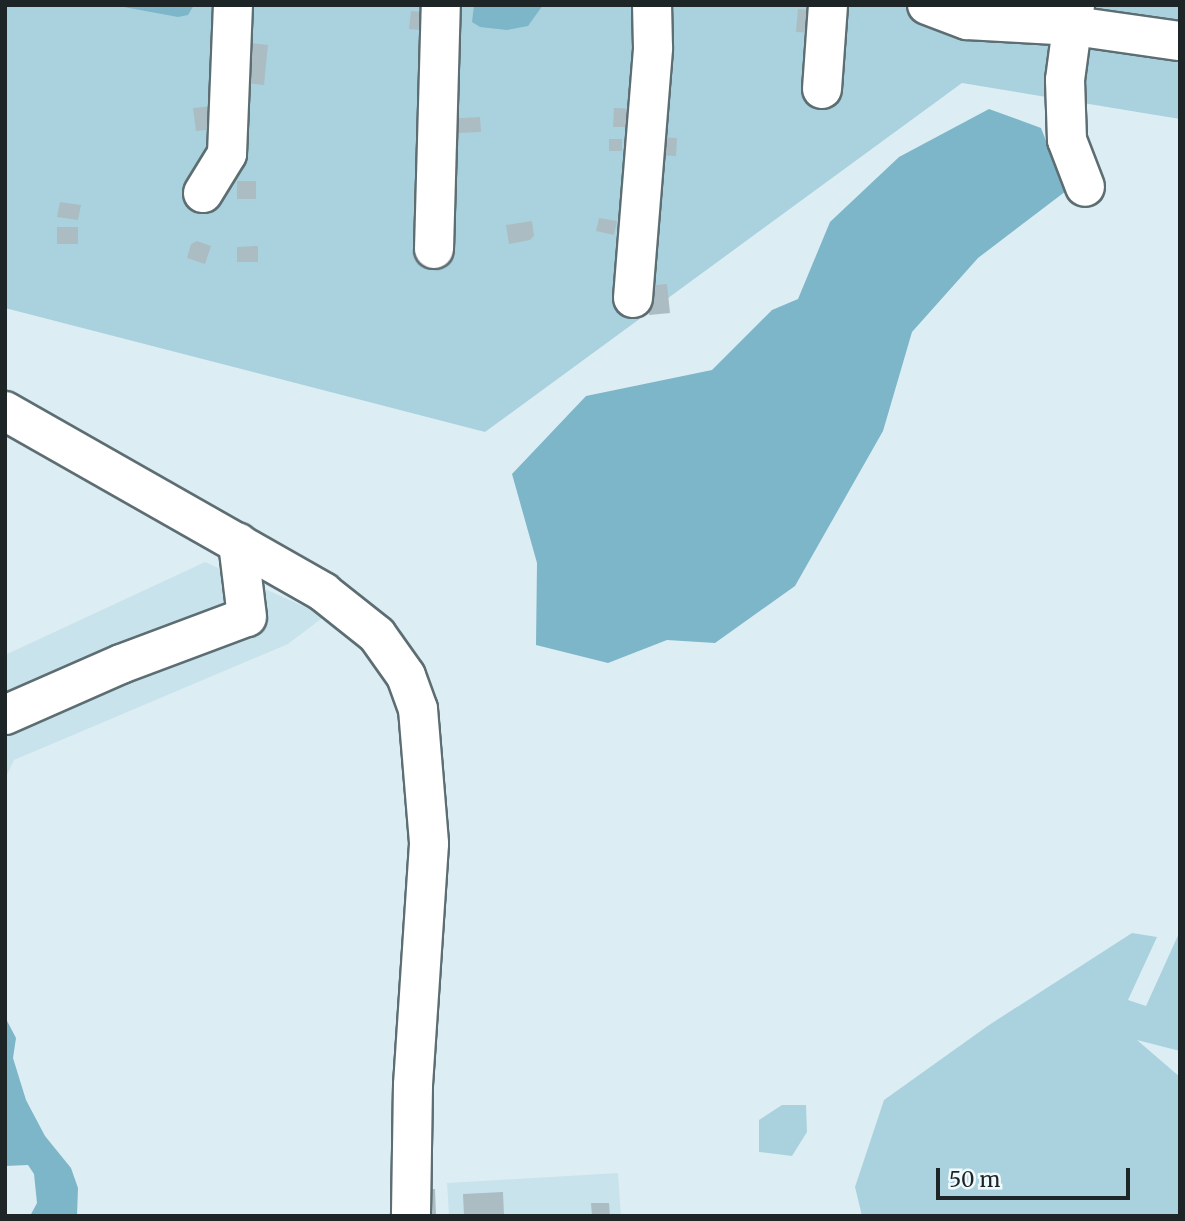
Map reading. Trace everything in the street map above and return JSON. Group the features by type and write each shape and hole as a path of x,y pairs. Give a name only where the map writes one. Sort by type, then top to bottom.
{"lane":[{"path":"203,193 227,155 233,5"},
{"path":"434,249 441,5"},
{"path":"633,298 653,48 652,5"},
{"path":"822,89 828,5"},
{"path":"927,5 967,20 1074,15 1180,41"},
{"path":"1074,15 1065,80 1067,141 1085,187"},
{"path":"5,411 301,580 377,635 406,676 418,709 429,844 413,1085 411,1216"},
{"path":"238,543 247,617"},
{"path":"5,715 121,664 247,617 290,595 301,580"}],"shaded area":[{"path":"5,5 1180,5 1180,119 962,83 485,432 5,308"},
{"path":"113,5 194,5 188,15 178,17"},
{"path":"474,5 543,5 528,26 507,30 480,27 472,22"},
{"path":"989,109 1041,128 1066,191 978,258 912,332 883,431 795,586 715,643 667,640 608,663 536,645 537,563 512,474 586,396 712,370 772,310 798,299 830,222 899,157"},
{"path":"205,562 325,616 288,644 14,760 5,779 5,655"},
{"path":"1180,931 1180,1051 1137,1040 1180,1077 1180,1216 862,1216 855,1187 884,1100 989,1025 1132,933 1157,937 1128,1000 1146,1006"},
{"path":"5,1017 16,1038 13,1058 26,1100 45,1136 71,1168 78,1188 77,1216 30,1216 37,1203 34,1174 28,1165 5,1166"},
{"path":"782,1105 806,1105 807,1132 792,1156 759,1152 759,1120"},
{"path":"618,1173 621,1216 449,1216 447,1183"}],"building":[{"path":"798,9 814,11 813,33 796,32"},
{"path":"411,11 433,13 432,31 409,29"},
{"path":"250,43 268,45 264,85 246,83"},
{"path":"213,106 215,129 196,131 193,108"},
{"path":"614,108 637,109 637,127 613,127"},
{"path":"480,117 481,132 459,133 459,146 446,147 445,119"},
{"path":"660,137 677,138 676,156 660,155"},
{"path":"609,139 622,139 622,151 609,151"},
{"path":"237,181 256,181 256,199 237,199"},
{"path":"60,202 81,205 78,220 57,217"},
{"path":"599,218 617,221 614,235 596,231"},
{"path":"532,221 534,236 530,240 509,244 506,225"},
{"path":"57,227 78,227 78,244 57,244"},
{"path":"197,241 211,246 205,264 187,258 191,244"},
{"path":"258,246 258,262 237,262 237,247"},
{"path":"667,284 670,313 649,315 646,286"},
{"path":"435,1189 436,1216 417,1216 416,1190"},
{"path":"503,1192 504,1216 464,1216 463,1194"},
{"path":"591,1203 609,1203 610,1216 592,1216"}]}
